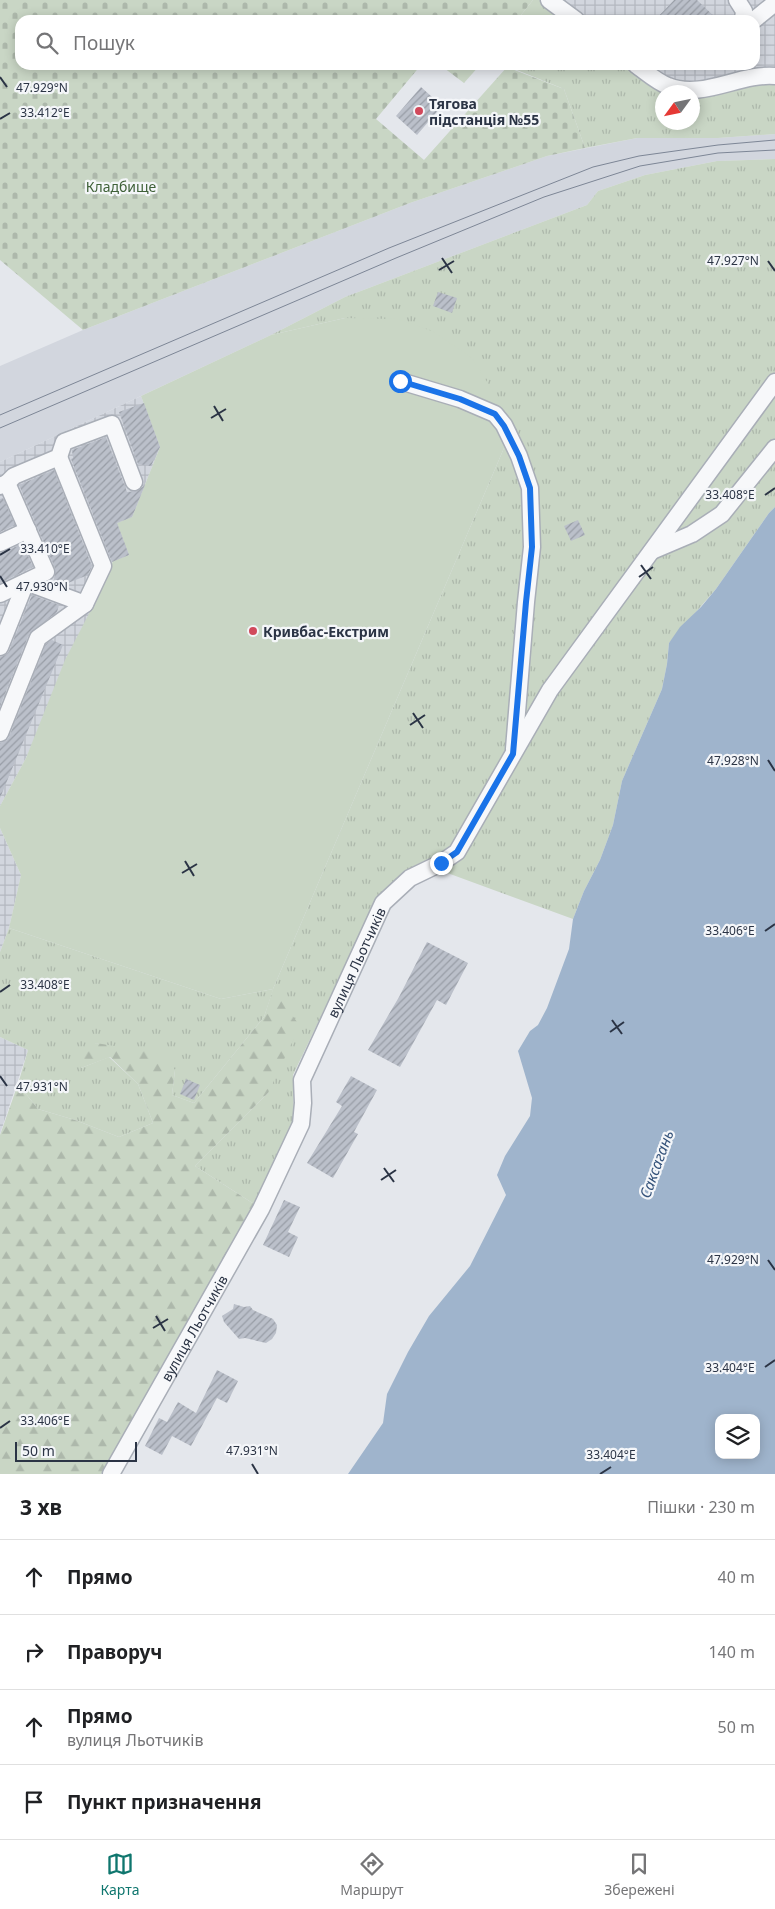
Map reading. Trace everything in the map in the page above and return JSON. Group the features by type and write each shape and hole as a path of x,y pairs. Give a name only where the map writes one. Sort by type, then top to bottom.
{"street":[{"path":"549,0 569,15"},
{"path":"737,0 744,11 744,15"},
{"path":"760,15 775,3"},
{"path":"644,70 669,87 698,91 750,78 775,76"},
{"path":"400,381 460,399 495,414 504,426 519,456 530,488 532,547 513,754"},
{"name":"вулиця Льотчиків","path":"111,1474 260,1209 301,1124 303,1103 302,1080 383,903 410,878 441,863 457,852 550,690 775,382"},
{"path":"0,733 38,638 85,604 103,566 59,456 64,442 112,424 134,482"},
{"path":"652,551 692,534 722,514 775,448"},
{"path":"0,594 46,572 28,530 4,484 14,476 59,456"},
{"path":"0,543 28,530"},
{"path":"26,582 85,604"},
{"path":"0,647 26,582"}],"shaded area":[{"path":"549,0 775,0 775,76 700,91 700,85 684,85 648,70 760,70 760,15 569,15"},
{"path":"775,134 775,159 717,161 645,175 598,191 587,205 345,297 271,335 0,462 0,366 83,330 410,203 547,156 637,138 718,138"},
{"path":"141,396 160,447 132,517 129,555 113,561 26,758 0,806 0,462"},
{"path":"0,828 21,875 9,928 0,952"},
{"path":"0,1037 28,1050 0,1134"}],"green space":[{"name":"Кладбище","path":"0,0 533,0 521,15 15,15 15,70 417,70 376,119 424,160 504,70 515,70 564,89 585,148 547,156 410,203 83,330 0,260"},
{"path":"533,0 549,0 569,15 521,15"},
{"path":"447,70 476,70 464,83"},
{"path":"516,70 644,70 666,85 655,85 655,130 700,130 700,85 688,85 775,76 775,134 718,138 637,138 585,148 564,89"},
{"path":"775,159 775,507 716,589 669,643 662,689 622,781 613,825 600,860 584,891 573,919 442,871 424,861 403,872 377,899 293,1075 294,1124 254,1204 195,1166 268,1093 273,990 264,1017 194,1103 172,1095 175,1070 96,1043 81,1068 109,1057 138,1084 153,1123 119,1137 75,1120 38,1109 18,1084 28,1050 0,1037 0,952 9,928 221,999 273,989 504,448 506,412 345,318 271,335 345,297 587,205 598,191 645,175 717,161"},
{"name":"Кривбас-Екстрим","path":"345,318 397,319 432,331 472,358 506,412 504,448 273,989 221,999 9,928 21,875 0,828 0,806 26,758 65,660 95,602 113,561 129,555 117,523 132,517 160,447 141,396 271,335"},
{"path":"273,989 300,1026 268,1093 195,1166 254,1204 124,1437 101,1474 0,1474 0,1135 18,1084 38,1109 75,1120 119,1137 153,1123 138,1084 110,1057 81,1068 75,1056 96,1043 162,1054 175,1070 172,1095 194,1103 264,1017"}],"water":[{"name":"Саксагань","path":"775,507 775,1474 348,1474 383,1423 387,1394 408,1352 429,1316 470,1266 506,1195 497,1175 505,1156 530,1116 532,1098 518,1051 530,1031 538,1025 547,1008 569,949 573,919 584,891 600,860 613,825 622,781 662,689 669,643 680,627 716,589"}],"building":[{"path":"674,0 697,0 713,15 660,15"},
{"name":"Тягова підстанція №55","path":"421,87 442,106 417,135 396,116"},
{"path":"438,292 457,298 452,313 433,306"},
{"path":"144,403 160,447 151,466 138,464 119,412"},
{"path":"106,437 127,492 137,491 145,485 132,517 117,523 129,555 112,562 71,459 73,458 72,450"},
{"path":"54,470 92,566 88,575 63,585 57,583 55,568 19,485"},
{"path":"3,498 15,525 0,532 0,499"},
{"path":"578,520 585,535 571,541 564,526"},
{"path":"23,544 33,567 0,583 0,553"},
{"path":"32,595 59,605 57,612 29,634 0,706 0,657 6,655 9,651"},
{"path":"52,640 63,645 0,798 0,743 6,741 9,737 46,644"},
{"path":"427,942 468,963 446,1005 437,1000 400,1067 368,1050 399,997"},
{"path":"351,1076 377,1090 354,1132 358,1134 333,1178 307,1163 342,1106 336,1102"},
{"path":"186,1079 200,1085 194,1100 180,1094"},
{"path":"284,1200 300,1207 288,1232 298,1237 289,1257 263,1245"},
{"path":"234,1304 244,1307 250,1306 253,1310 273,1319 277,1325 276,1333 272,1339 266,1343 245,1338 239,1339 224,1322 222,1316 233,1309"},
{"path":"217,1370 238,1381 227,1403 217,1398 191,1446 172,1436 162,1455 145,1446 159,1418 167,1422 178,1402 196,1413"}],"tram line":[{"path":"0,415 389,248 593,167 639,156 718,145 775,140"},
{"path":"0,428 396,258 544,197 640,166 718,153 775,150"}],"place":[{"name":"Тягова підстанція №55","path":"419,111"},
{"name":"Кривбас-Екстрим","path":"253,631"}],"route":[{"path":"400,381 460,399 495,414 504,426 519,456 530,488 532,547 513,754 457,852 441,863"}]}
